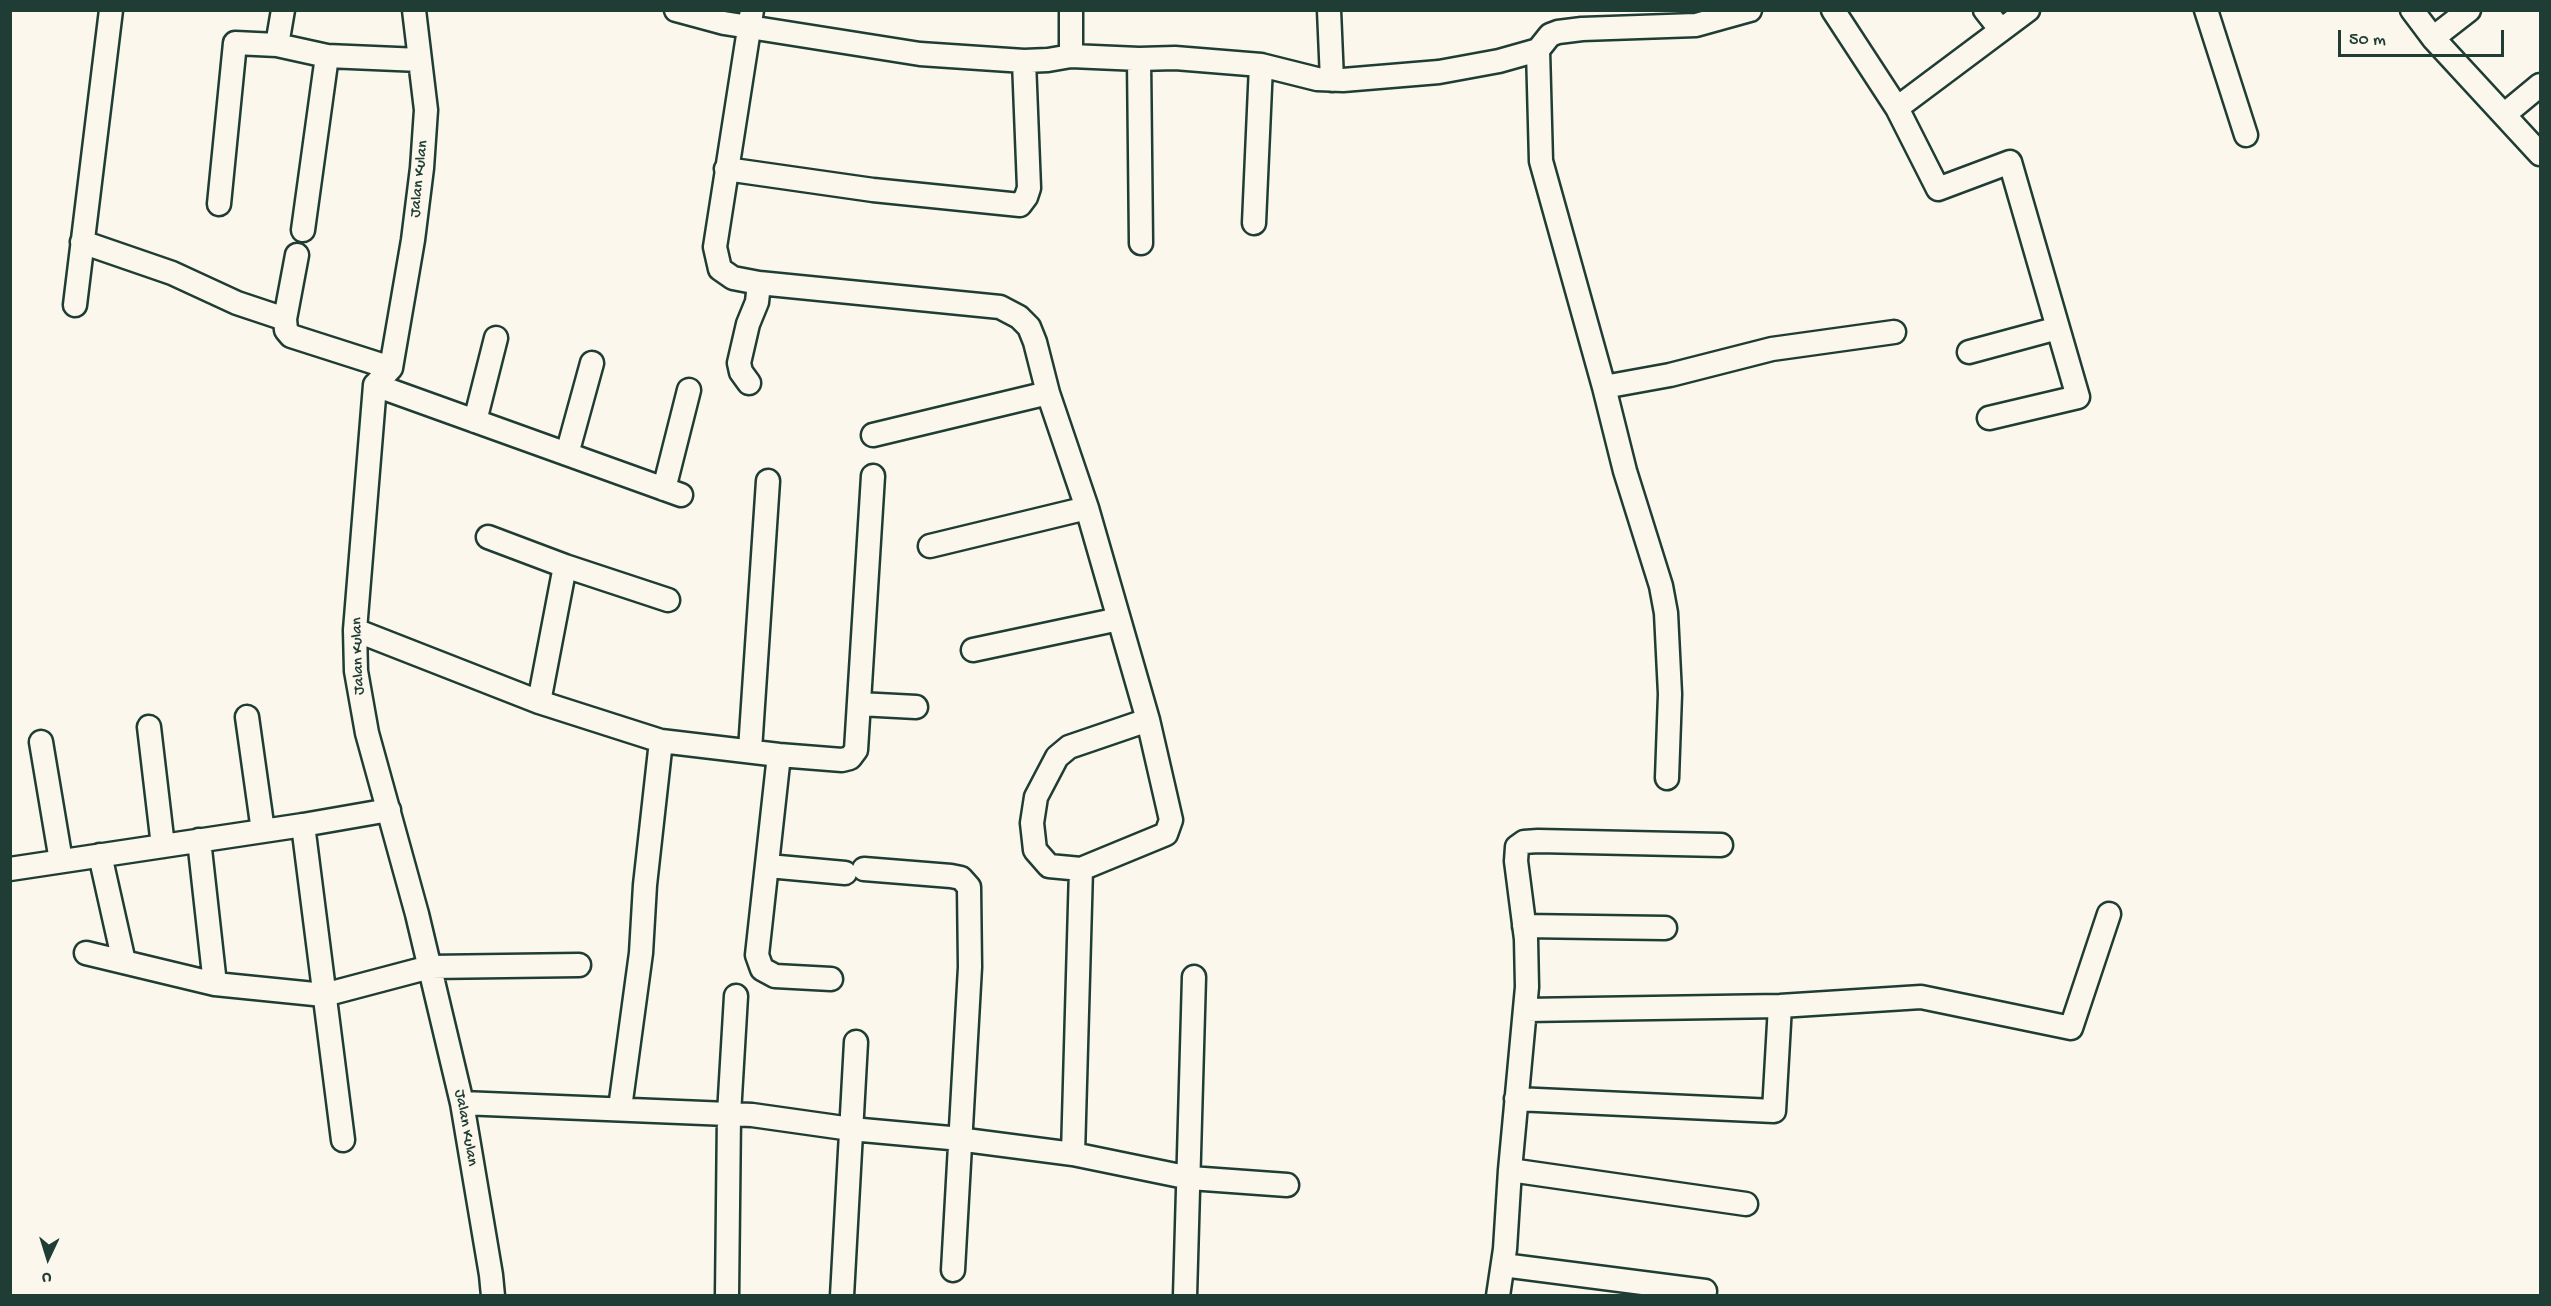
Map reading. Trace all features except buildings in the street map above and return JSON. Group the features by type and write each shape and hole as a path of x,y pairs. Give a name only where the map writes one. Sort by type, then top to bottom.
{"street":[{"path":"75,305 111,10"},
{"path":"277,45 283,10"},
{"name":"Jalan Kulan","path":"391,368 413,240 426,110 414,10"},
{"path":"676,10 751,19 920,54 1024,61 1071,56 1139,60 1175,58 1260,65 1317,79 1332,80 1439,72 1499,62 1538,50 1550,36 1558,32 1582,28 1652,28 1696,25 1750,10"},
{"path":"1071,10 1071,56"},
{"path":"1329,10 1332,80"},
{"path":"1833,10 1905,102 1938,189 2010,162 2078,397 1989,418"},
{"path":"1985,10 2000,29"},
{"path":"1905,102 2028,10"},
{"path":"2206,10 2246,135"},
{"path":"2412,10 2433,38 2541,154"},
{"path":"2433,38 2469,10"},
{"path":"751,19 715,248 717,261 724,274 732,278 759,283 1000,307 1010,311 1029,327 1035,342 1048,393 1088,508 1148,720 1170,811 1170,827 1166,834 1082,869 1049,866 1035,850 1032,823 1036,797 1047,772 1062,751 1069,747 1148,720"},
{"path":"219,204 236,43 277,45 327,56 420,60"},
{"path":"1538,50 1541,161 1625,471 1661,586 1666,613 1670,694 1667,778"},
{"path":"303,230 327,56"},
{"path":"1139,60 1141,243"},
{"path":"726,169 873,190 1020,205 1029,188 1024,61"},
{"path":"1254,223 1260,65"},
{"path":"2505,114 2541,85"},
{"path":"82,242 172,273 245,306 285,319"},
{"path":"297,255 285,319 286,330 291,336 391,368 375,385 673,492 689,390"},
{"path":"749,383 741,372 739,363 748,324 757,302 759,283"},
{"path":"1969,352 2058,328"},
{"path":"1604,387 1670,375 1772,349 1894,332"},
{"path":"475,421 496,338"},
{"path":"567,454 592,363"},
{"name":"Jalan Kulan","path":"375,385 355,630 356,671 361,709 430,967 462,1103 493,1296"},
{"path":"873,435 1048,393"},
{"path":"355,630 539,702 661,741 778,755 842,760 850,758 856,750 873,476"},
{"path":"750,750 768,481"},
{"path":"930,546 1088,508"},
{"path":"488,537 565,566 668,600"},
{"path":"539,702 565,566"},
{"path":"972,650 1119,619"},
{"path":"859,704 916,707"},
{"path":"247,717 263,831"},
{"path":"149,727 163,846"},
{"path":"620,1108 641,953 645,885 661,741"},
{"path":"41,742 61,861"},
{"path":"778,755 757,955 762,969 775,976 831,979"},
{"path":"10,869 389,810"},
{"path":"303,825 344,1140"},
{"path":"199,840 215,984"},
{"path":"1498,1296 1503,1265 1516,1098 1526,1010 1524,927 1516,850 1520,843 1538,841 1721,846"},
{"path":"100,855 124,962"},
{"path":"768,866 951,876 961,878 969,887 970,967 952,1270"},
{"path":"1073,1154 1082,869"},
{"path":"1526,1010 1780,1006 1921,997 2071,1028 2109,914"},
{"path":"1524,927 1665,928"},
{"path":"86,953 215,984 324,995 430,967 579,965"},
{"path":"1191,1294 1190,1178 1194,977"},
{"path":"726,1296 729,1114 736,996"},
{"path":"1516,1098 1774,1111 1780,1006"},
{"path":"842,1296 856,1042"},
{"path":"462,1103 752,1115 851,1129 961,1139 1073,1154 1190,1178 1287,1185"},
{"path":"1510,1170 1746,1204"},
{"path":"1503,1265 1705,1291"}]}
